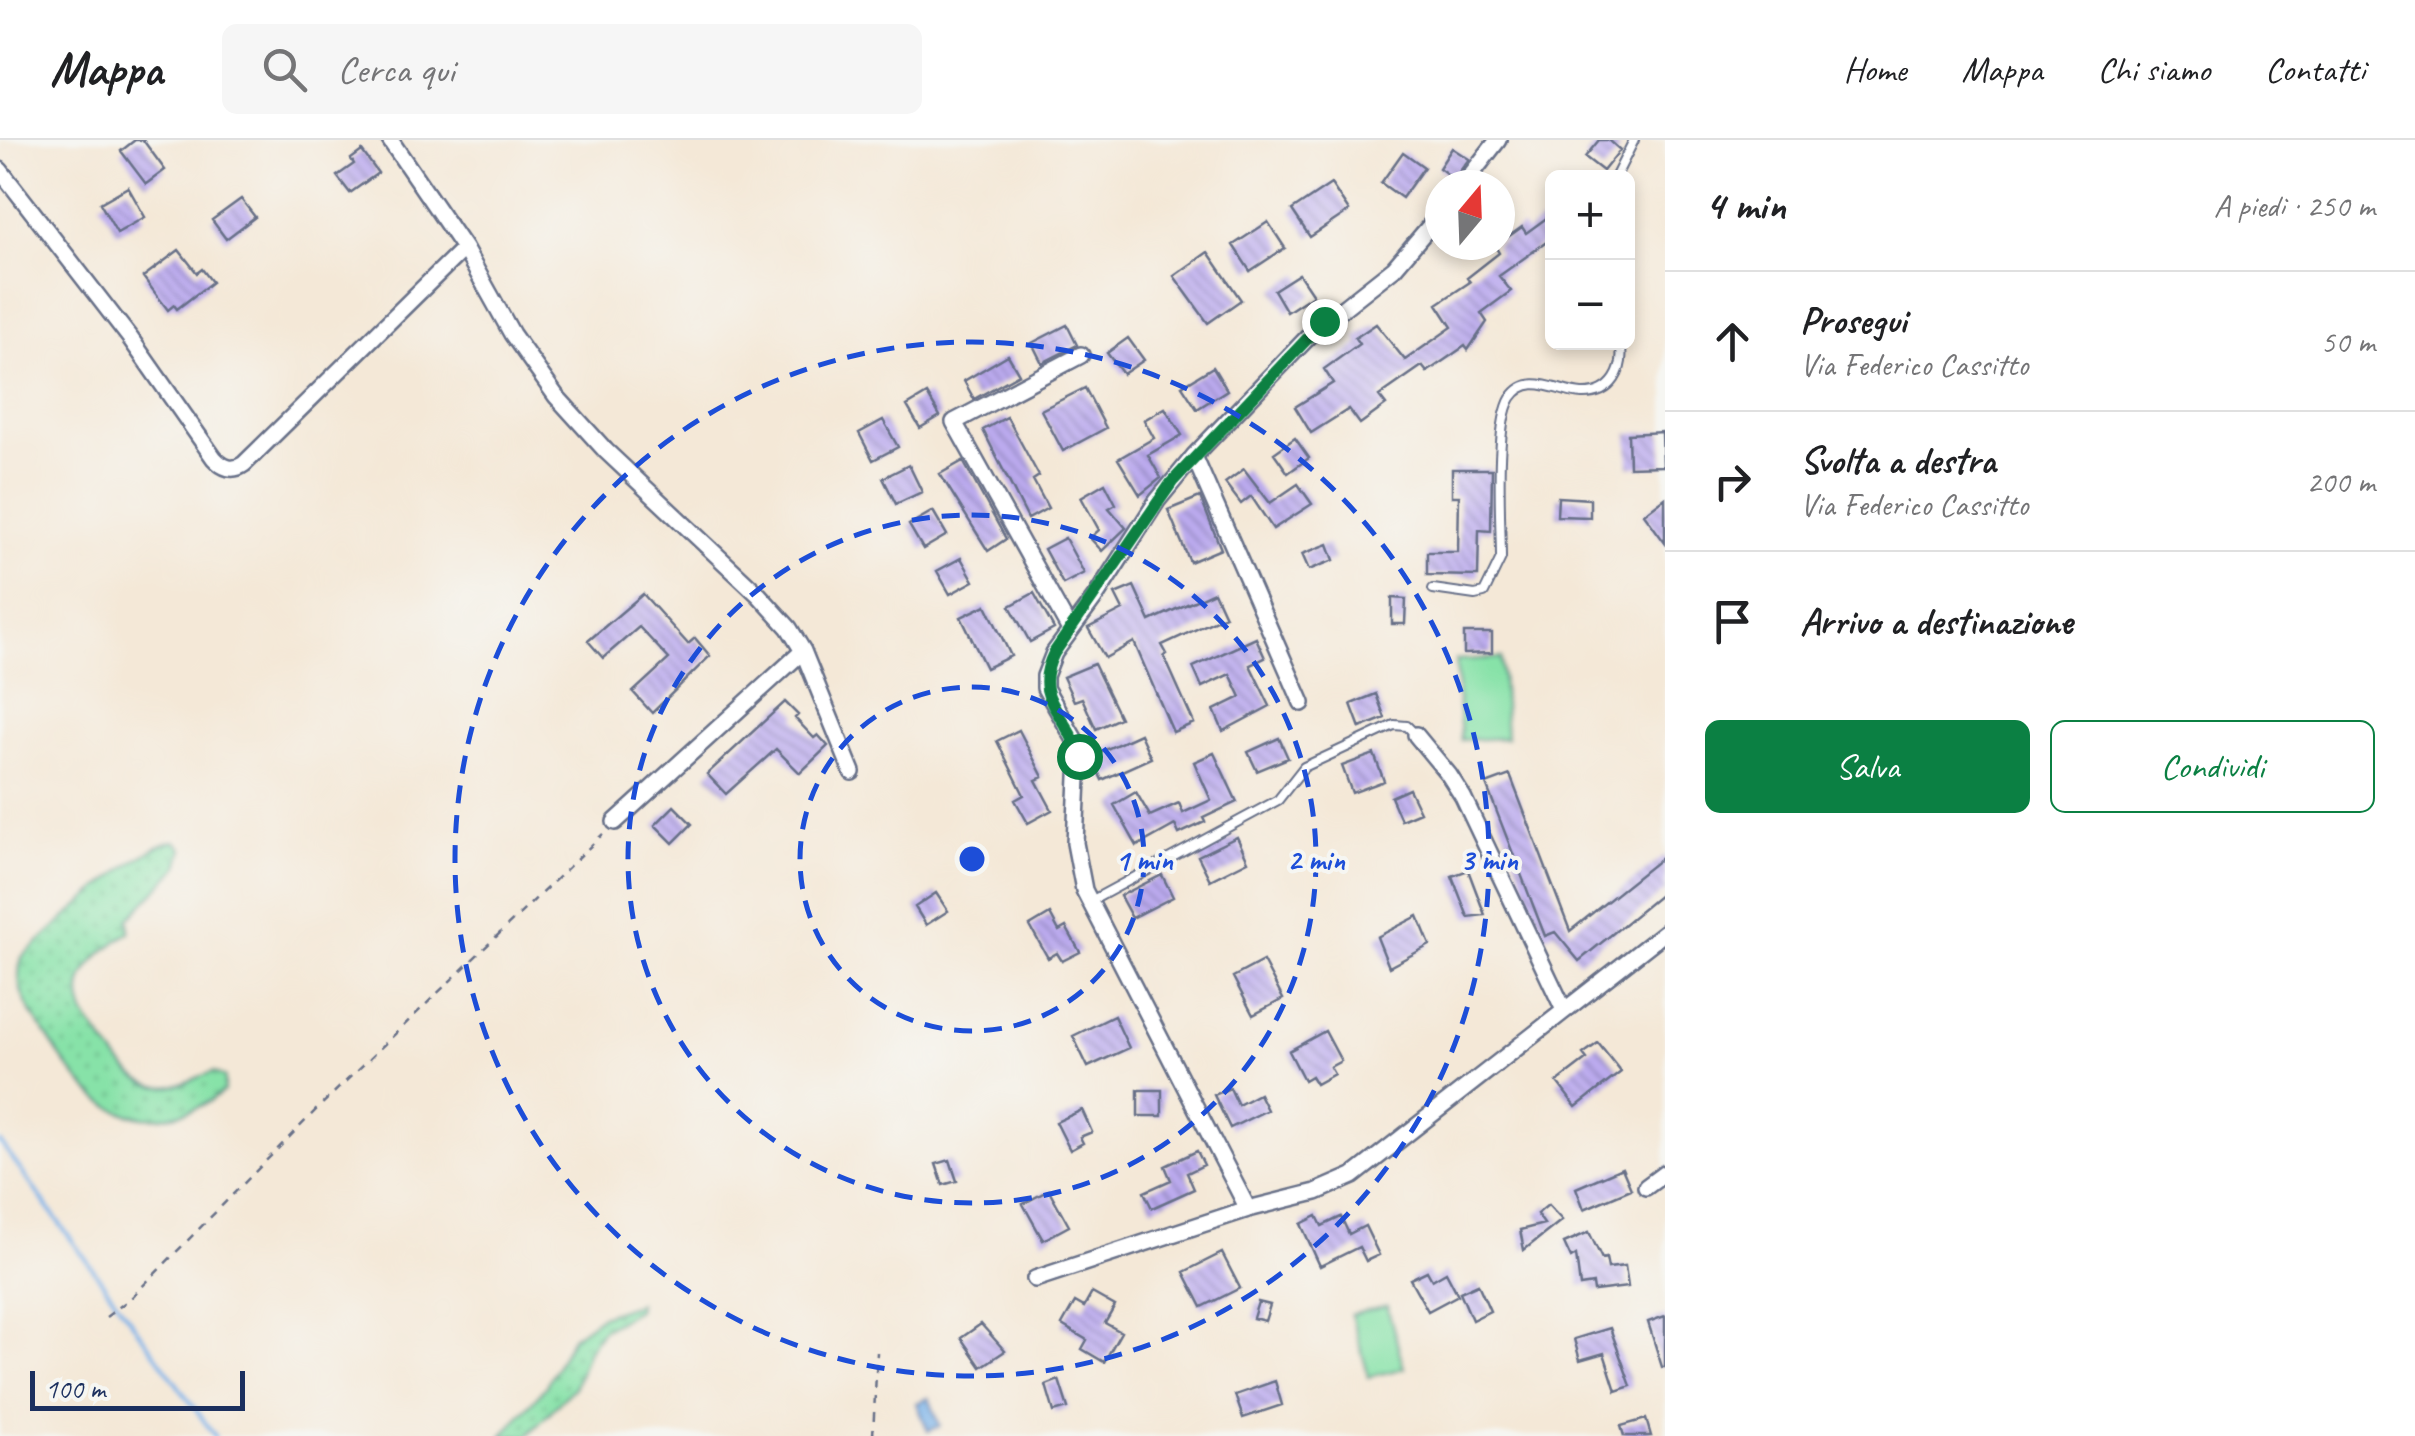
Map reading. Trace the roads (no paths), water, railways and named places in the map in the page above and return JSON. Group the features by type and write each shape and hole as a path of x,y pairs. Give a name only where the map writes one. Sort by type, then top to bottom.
{"street":[{"path":"390,140 464,248 512,334 556,396 606,451 774,610 803,651 852,772"},
{"path":"1474,170 1498,140"},
{"path":"0,170 130,338 214,458 228,468 244,464 464,248"},
{"path":"1248,1209 1088,902 1076,856 1079,756 1044,682 1050,660 1157,501 1194,456 1304,340 1394,268 1425,232"},
{"path":"1070,630 954,422 1081,355"},
{"path":"1194,456 1302,703"},
{"path":"615,822 803,651"},
{"path":"1416,735 1456,785 1564,1010"},
{"path":"1035,1279 1248,1209 1316,1192 1354,1176 1665,932"},
{"path":"1646,1187 1665,1172"}],"lane":[{"path":"1619,170 1634,140"},
{"path":"1433,589 1484,593 1498,570 1503,420 1512,396 1536,384 1580,394 1604,389 1619,375 1621,350"},
{"path":"1088,902 1278,800 1304,766 1394,725 1407,726 1416,735"}],"water":[{"path":"929,1398 940,1426 928,1431 917,1403"}],"waterway":[{"path":"0,1142 215,1436"}]}
